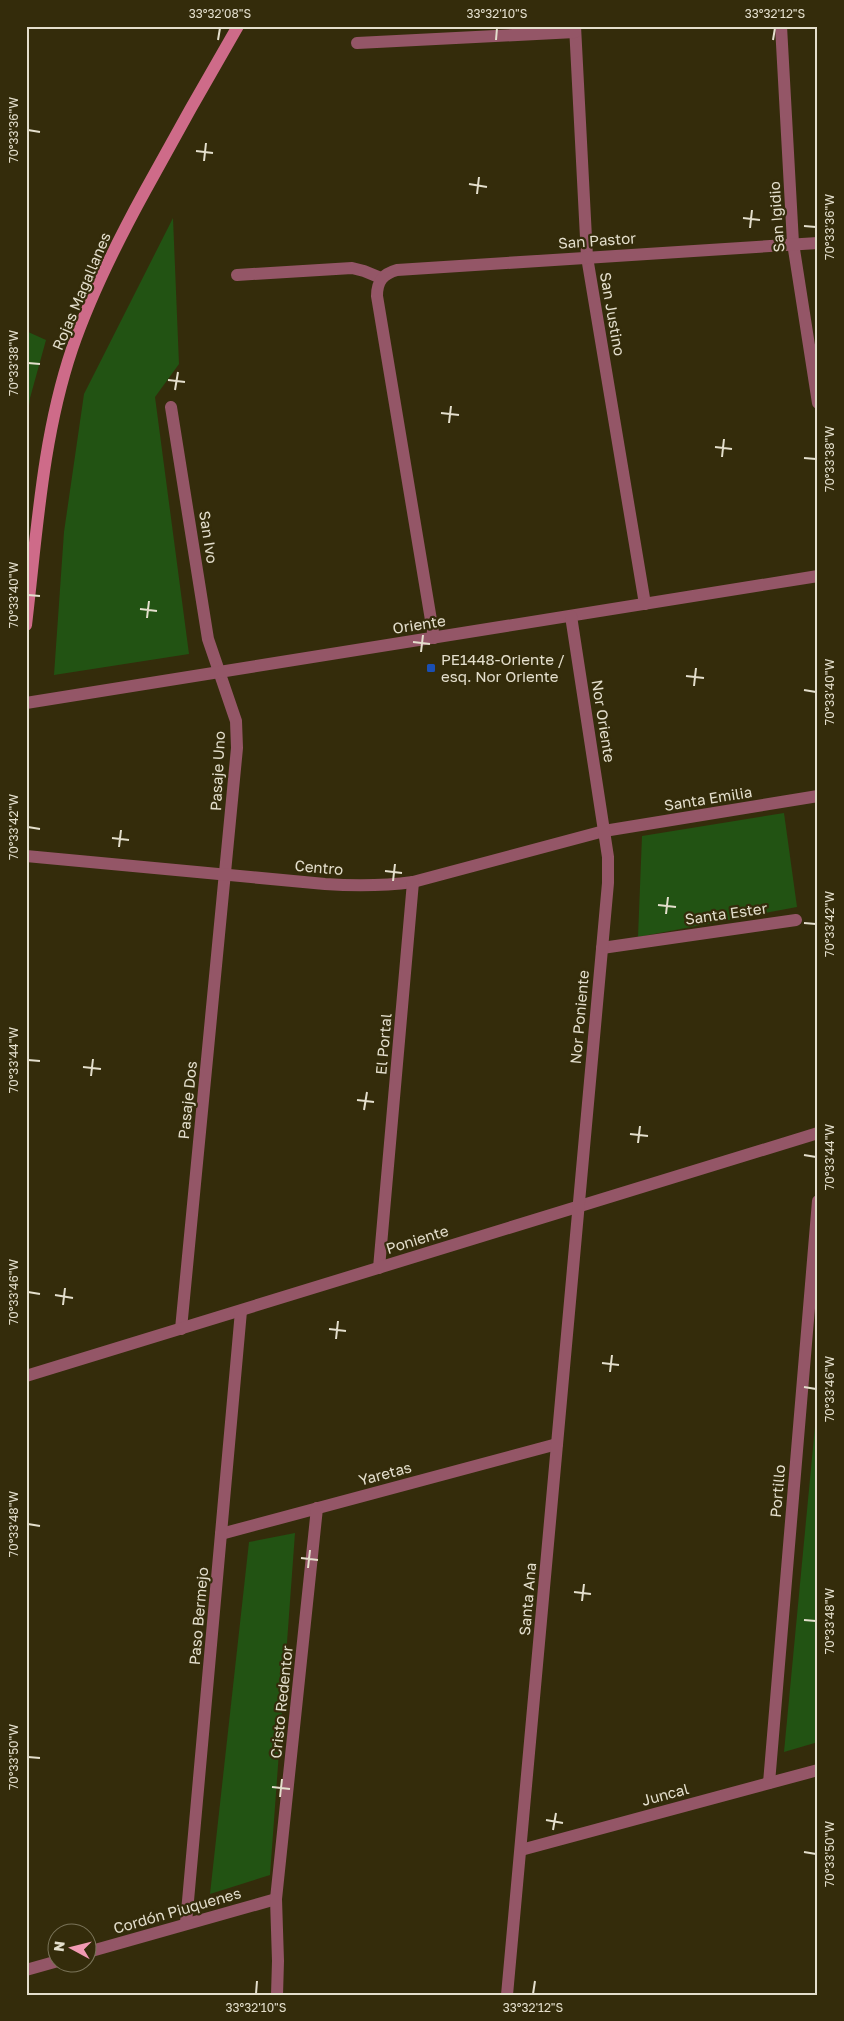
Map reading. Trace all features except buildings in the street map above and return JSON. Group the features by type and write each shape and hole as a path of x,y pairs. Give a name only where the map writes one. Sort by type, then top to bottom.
{"street":[{"name":"Rojas Magallanes","path":"26,625 49,443 58,398 72,349 113,251 176,134 238,26"},
{"name":"San Igidio","path":"781,26 793,244 818,403"},
{"path":"357,44 575,29"},
{"name":"San Justino","path":"575,29 586,256 645,604"},
{"name":"San Pastor","path":"381,278 388,272 397,270 586,256 818,243"},
{"path":"237,275 352,268 381,278 377,286 377,296 434,638"},
{"name":"San Ivo","path":"171,407 208,639 219,672"},
{"name":"Oriente","path":"26,703 818,576"},
{"name":"Nor Oriente","path":"571,616 604,831"},
{"name":"Pasaje Uno","path":"219,672 232,709 238,748 225,875"},
{"name":"Santa Emilia","path":"604,831 818,796"},
{"name":"Centro","path":"26,856 347,886 392,885 413,882 604,831"},
{"name":"Nor Poniente","path":"578,1206 608,883 608,857 604,831"},
{"name":"Pasaje Dos","path":"181,1329 225,875"},
{"name":"El Portal","path":"379,1268 413,882"},
{"name":"Santa Ester","path":"602,948 796,920"},
{"name":"Poniente","path":"26,1376 818,1133"},
{"name":"Portillo","path":"769,1783 818,1201"},
{"name":"Santa Ana","path":"507,1995 578,1206"},
{"name":"Paso Bermejo","path":"186,1923 241,1311"},
{"path":"804,1361 818,1357"},
{"name":"Yaretas","path":"221,1534 557,1444"},
{"name":"Cristo Redentor","path":"277,1995 276,1899 317,1508"},
{"name":"Juncal","path":"521,1850 818,1770"},
{"name":"Cordón Piuquenes","path":"98,1949 276,1899"},
{"path":"26,1970 48,1964"}],"green space":[{"path":"173,218 179,364 155,397 189,654 54,675 64,532 84,394"},
{"path":"26,331 46,340 30,398 26,430"},
{"path":"784,813 797,907 638,937 642,836"},
{"path":"818,1395 818,1742 784,1752"},
{"path":"295,1533 270,1875 210,1894 249,1542"}],"place":[{"name":"PE1448-Oriente / esq. Nor Oriente","path":"431,668"}]}
